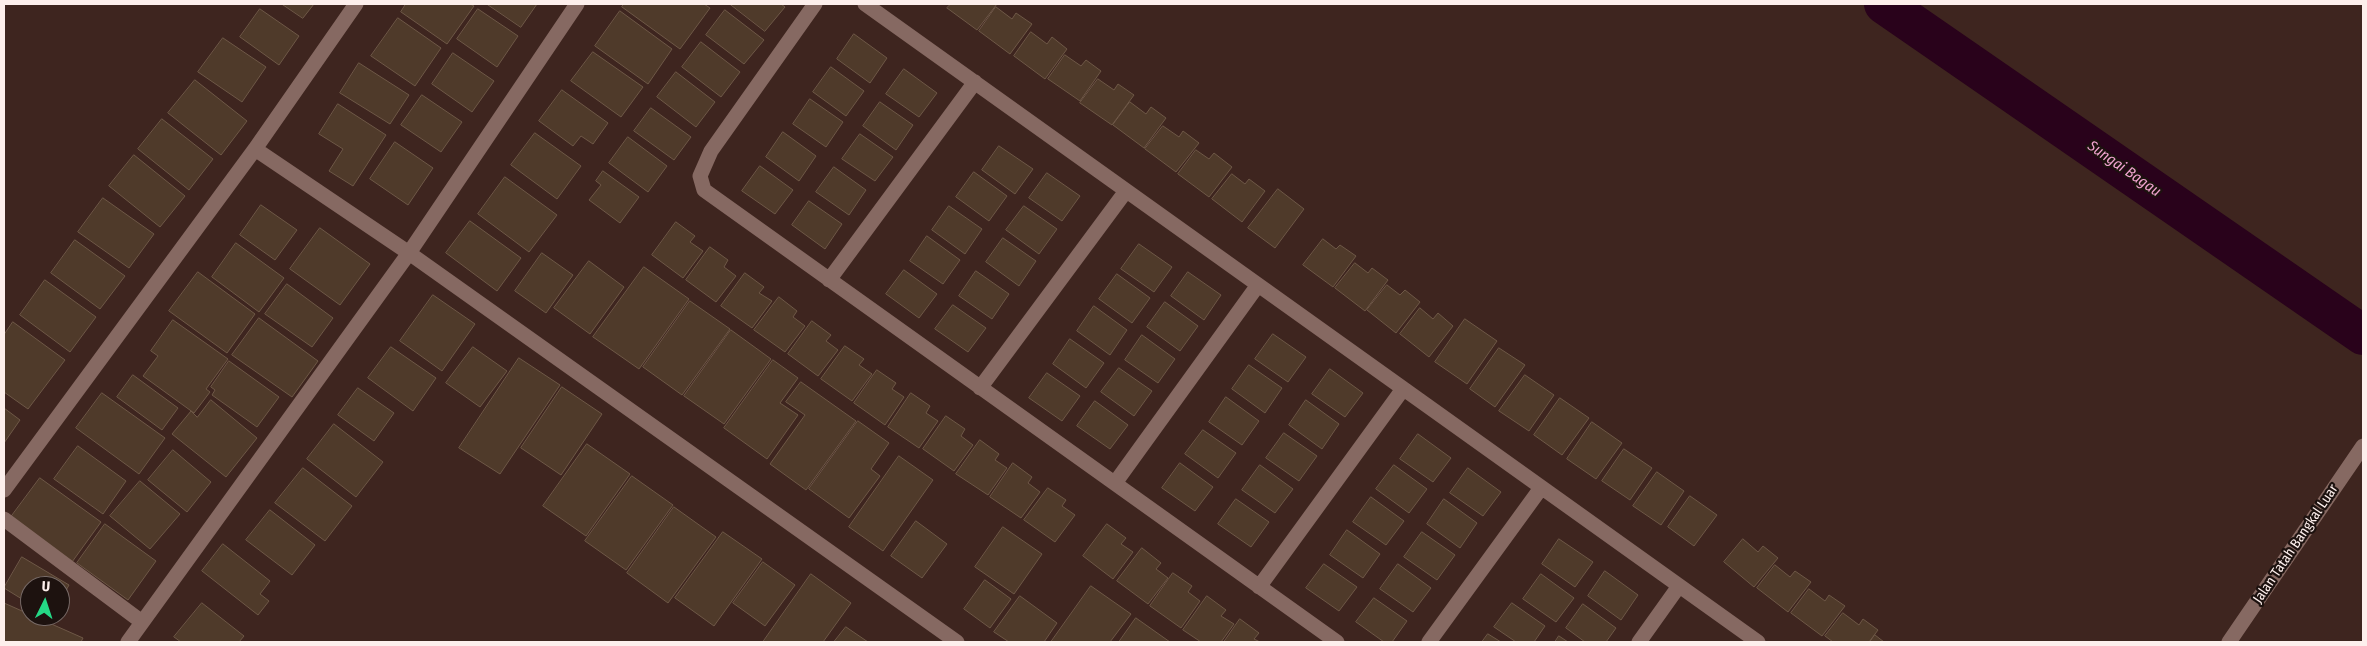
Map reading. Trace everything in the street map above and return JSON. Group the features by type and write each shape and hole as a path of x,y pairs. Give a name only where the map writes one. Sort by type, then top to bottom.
{"street":[{"path":"4,490 255,149 356,4"},
{"path":"128,642 409,253 577,4"},
{"path":"815,4 711,151 700,176 704,190 1337,642"},
{"path":"865,4 1758,642"},
{"path":"829,280 975,82"},
{"path":"255,149 409,253 957,642"},
{"path":"980,388 1126,191"},
{"path":"1115,483 1258,285"},
{"path":"1259,587 1403,389"},
{"name":"Jalan Tatah Bangkal Luar","path":"2229,642 2363,446"},
{"path":"1430,642 1541,488"},
{"path":"4,519 142,622"},
{"path":"1639,642 1680,586"}],"building":[{"path":"282,4 314,4 303,18"},
{"path":"406,4 470,4 474,6 447,44 401,12"},
{"path":"487,4 537,4 521,27"},
{"path":"624,4 704,4 710,8 680,49 622,7"},
{"path":"730,4 781,4 785,7 765,31"},
{"path":"951,4 997,4 977,30 947,8"},
{"path":"996,7 1012,19 1016,13 1032,24 1010,54 979,31"},
{"path":"260,9 299,36 279,65 240,37"},
{"path":"478,9 518,36 497,67 457,39"},
{"path":"725,10 764,40 744,64 706,35"},
{"path":"620,11 672,49 648,84 595,46"},
{"path":"398,18 441,48 415,86 371,56"},
{"path":"1031,32 1047,44 1052,37 1067,49 1045,79 1014,56"},
{"path":"854,34 887,58 870,83 837,59"},
{"path":"223,38 266,67 242,102 198,72"},
{"path":"701,42 740,72 721,97 682,67"},
{"path":"593,52 643,87 621,117 571,81"},
{"path":"453,53 494,81 472,112 432,84"},
{"path":"1065,55 1081,66 1086,60 1101,71 1080,101 1048,79"},
{"path":"359,63 409,95 390,124 340,93"},
{"path":"831,67 864,91 846,116 813,92"},
{"path":"904,69 937,93 919,117 886,94"},
{"path":"676,72 715,102 696,127 657,97"},
{"path":"1098,79 1114,90 1118,84 1134,95 1112,125 1080,103"},
{"path":"195,80 247,121 221,155 168,113"},
{"path":"562,90 608,123 593,144 581,136 573,146 539,121"},
{"path":"422,95 462,122 441,152 401,125"},
{"path":"810,99 843,122 826,147 793,124"},
{"path":"880,102 913,125 896,150 863,126"},
{"path":"1130,102 1146,114 1151,107 1166,118 1144,148 1113,125"},
{"path":"338,104 386,135 353,186 329,171 343,149 319,134"},
{"path":"651,108 691,137 674,160 634,131"},
{"path":"162,119 213,159 189,190 138,149"},
{"path":"1163,126 1179,137 1183,131 1199,143 1176,172 1145,149"},
{"path":"783,132 816,156 799,181 766,157"},
{"path":"535,133 581,166 557,199 511,165"},
{"path":"860,134 893,157 875,181 842,159"},
{"path":"628,137 667,166 648,192 609,163"},
{"path":"395,142 433,168 408,205 370,179"},
{"path":"999,146 1033,169 1015,194 982,170"},
{"path":"1196,150 1209,159 1214,153 1232,167 1209,197 1178,174"},
{"path":"134,155 185,196 160,227 109,186"},
{"path":"760,166 793,190 775,214 742,191"},
{"path":"834,167 866,190 849,215 816,192"},
{"path":"603,171 639,197 620,223 589,200 601,185 596,181"},
{"path":"974,172 1007,196 989,221 956,197"},
{"path":"1047,173 1080,196 1062,221 1029,198"},
{"path":"1232,174 1245,184 1249,179 1265,191 1242,222 1212,199"},
{"path":"505,177 557,215 529,252 478,214"},
{"path":"1278,189 1304,209 1275,248 1248,228"},
{"path":"103,198 154,234 129,268 78,232"},
{"path":"809,201 842,224 825,249 792,225"},
{"path":"261,205 297,230 275,260 240,235"},
{"path":"949,206 982,229 965,254 932,230"},
{"path":"1024,206 1057,229 1039,254 1006,230"},
{"path":"470,221 521,258 497,291 446,253"},
{"path":"676,222 695,236 690,242 703,251 683,278 652,255"},
{"path":"320,228 370,264 340,305 290,269"},
{"path":"927,236 960,260 943,284 910,261"},
{"path":"1003,238 1036,261 1019,286 986,262"},
{"path":"1323,239 1336,249 1340,245 1356,256 1333,287 1303,265"},
{"path":"75,240 125,276 100,309 51,273"},
{"path":"236,243 284,278 259,312 212,277"},
{"path":"1139,244 1172,267 1154,292 1121,269"},
{"path":"710,247 728,260 724,267 736,276 716,302 686,280"},
{"path":"542,253 573,275 546,313 515,291"},
{"path":"589,261 624,287 590,334 554,308"},
{"path":"1355,263 1368,273 1372,268 1388,280 1365,311 1335,288"},
{"path":"644,267 689,299 639,369 593,337"},
{"path":"904,270 937,294 919,318 886,294"},
{"path":"976,271 1009,294 992,319 959,296"},
{"path":"198,272 255,314 227,353 169,311"},
{"path":"1188,272 1221,295 1204,320 1171,296"},
{"path":"745,273 764,287 759,293 772,301 752,328 721,306"},
{"path":"1117,274 1150,298 1132,323 1099,299"},
{"path":"45,280 96,317 70,352 20,315"},
{"path":"287,284 333,318 312,347 265,314"},
{"path":"1387,285 1400,295 1405,290 1420,302 1396,333 1367,310"},
{"path":"433,295 475,324 442,371 400,341"},
{"path":"779,297 797,311 793,317 805,326 785,352 754,330"},
{"path":"690,301 730,329 682,395 643,367"},
{"path":"1165,302 1198,326 1180,351 1147,327"},
{"path":"953,305 986,328 968,352 935,329"},
{"path":"1094,306 1127,330 1110,355 1077,331"},
{"path":"1420,308 1433,319 1438,313 1453,326 1429,357 1400,334"},
{"path":"259,318 318,361 292,397 232,355"},
{"path":"1465,319 1497,341 1467,384 1435,362"},
{"path":"173,320 228,359 206,389 210,392 194,413 143,376 158,356 151,351"},
{"path":"812,321 831,335 826,341 838,350 818,376 788,354"},
{"path":"13,322 65,360 28,409 4,392 4,335"},
{"path":"731,330 771,359 724,424 684,396"},
{"path":"1273,334 1306,357 1288,382 1255,359"},
{"path":"1142,335 1175,359 1158,383 1125,360"},
{"path":"1070,339 1104,363 1086,388 1053,364"},
{"path":"845,346 864,359 859,365 872,374 852,401 821,379"},
{"path":"391,347 436,378 413,411 368,378"},
{"path":"473,347 507,371 480,407 446,383"},
{"path":"1499,348 1525,365 1495,407 1470,389"},
{"path":"519,358 560,385 500,474 459,448"},
{"path":"773,360 798,378 780,403 798,415 767,459 724,428"},
{"path":"229,361 279,397 257,427 212,395 215,390 211,387"},
{"path":"1249,365 1282,388 1265,413 1232,389"},
{"path":"1119,368 1152,391 1134,416 1101,392"},
{"path":"1330,369 1363,393 1345,417 1312,394"},
{"path":"877,370 896,383 892,389 904,397 885,425 854,403"},
{"path":"1047,373 1080,396 1062,421 1029,398"},
{"path":"133,375 178,408 162,430 117,397"},
{"path":"1525,375 1554,395 1529,431 1499,411"},
{"path":"801,382 856,421 806,490 770,464 805,415 786,402"},
{"path":"562,387 602,414 561,475 521,448"},
{"path":"358,388 394,413 374,441 338,415"},
{"path":"102,393 165,438 139,474 76,428"},
{"path":"911,393 930,406 926,413 938,421 919,448 888,427"},
{"path":"1226,397 1259,421 1242,445 1209,422"},
{"path":"1560,398 1589,418 1562,455 1534,435"},
{"path":"211,400 257,438 226,477 172,434 191,411 197,417"},
{"path":"1306,400 1339,424 1322,449 1289,425"},
{"path":"1095,401 1128,425 1110,449 1077,426"},
{"path":"4,408 20,420 4,443"},
{"path":"946,416 965,429 961,436 973,445 954,471 923,449"},
{"path":"858,421 889,443 871,469 880,476 849,518 809,489"},
{"path":"1592,422 1622,443 1596,479 1567,459"},
{"path":"334,424 383,462 356,497 307,459"},
{"path":"1203,430 1236,453 1218,478 1185,454"},
{"path":"1284,433 1317,456 1299,481 1266,458"},
{"path":"1418,434 1451,458 1433,482 1400,459"},
{"path":"980,440 999,454 995,460 1007,468 988,495 956,474"},
{"path":"587,444 630,474 586,536 543,506"},
{"path":"78,446 126,481 103,514 54,479"},
{"path":"1624,449 1652,468 1630,500 1602,481"},
{"path":"173,450 211,482 187,512 148,480"},
{"path":"899,456 933,480 883,551 849,527"},
{"path":"1013,463 1032,477 1028,483 1040,492 1021,518 990,497"},
{"path":"1180,463 1213,487 1195,511 1162,488"},
{"path":"1260,465 1293,489 1275,513 1242,490"},
{"path":"1394,465 1427,489 1409,513 1376,489"},
{"path":"303,468 352,506 325,541 275,503"},
{"path":"1468,468 1501,492 1483,516 1450,493"},
{"path":"1657,472 1684,491 1661,525 1633,506"},
{"path":"632,476 673,505 626,570 585,541"},
{"path":"40,478 101,522 72,562 11,517"},
{"path":"140,481 180,514 150,549 110,516"},
{"path":"1048,488 1066,500 1062,506 1075,515 1055,542 1024,520"},
{"path":"1690,496 1717,515 1694,546 1668,527"},
{"path":"1371,497 1404,521 1386,545 1353,522"},
{"path":"1236,499 1269,522 1251,547 1218,524"},
{"path":"1444,499 1477,523 1460,548 1427,524"},
{"path":"674,507 716,537 668,603 627,573"},
{"path":"270,510 315,545 292,575 246,540"},
{"path":"916,521 947,544 922,578 891,556"},
{"path":"105,524 156,561 128,600 77,563"},
{"path":"1107,524 1126,538 1121,544 1133,552 1113,579 1083,556"},
{"path":"1003,527 1042,554 1014,594 975,567"},
{"path":"1347,530 1380,554 1363,578 1330,555"},
{"path":"723,532 762,559 714,626 675,598"},
{"path":"1422,532 1455,555 1437,580 1404,557"},
{"path":"1559,539 1593,562 1575,587 1542,564"},
{"path":"1743,539 1758,552 1763,546 1778,558 1754,587 1724,562"},
{"path":"223,544 270,581 260,594 269,601 258,615 202,571"},
{"path":"1142,548 1161,563 1156,569 1168,578 1148,604 1117,581"},
{"path":"22,557 54,576 20,576 20,598 4,588"},
{"path":"763,562 795,585 765,626 733,603"},
{"path":"1324,564 1357,587 1339,611 1306,588"},
{"path":"1398,564 1431,588 1413,612 1380,589"},
{"path":"1775,565 1790,577 1795,571 1811,582 1788,612 1757,588"},
{"path":"1605,571 1638,595 1621,620 1588,596"},
{"path":"1173,573 1192,586 1188,592 1200,601 1181,628 1150,606"},
{"path":"811,574 851,603 823,642 763,642"},
{"path":"1541,574 1574,598 1556,622 1523,599"},
{"path":"985,580 1011,599 990,628 964,609"},
{"path":"1091,586 1131,614 1110,642 1051,642"},
{"path":"1809,589 1825,601 1829,595 1845,606 1822,636 1791,613"},
{"path":"1020,596 1057,623 1044,642 1009,642 994,632"},
{"path":"1207,596 1226,610 1221,616 1234,624 1221,642 1201,642 1183,630"},
{"path":"1374,598 1407,621 1392,642 1384,642 1356,622"},
{"path":"4,603 20,610 20,626 56,626 83,638 81,642 4,642"},
{"path":"202,603 244,636 239,642 181,642 174,637"},
{"path":"1512,603 1545,626 1534,642 1516,642 1494,627"},
{"path":"1583,604 1616,628 1606,642 1585,642 1566,628"},
{"path":"1843,613 1859,625 1863,619 1878,630 1869,642 1833,642 1825,636"},
{"path":"1136,618 1170,642 1119,642"},
{"path":"1240,619 1259,633 1254,639 1260,642 1224,642"},
{"path":"846,627 868,642 834,642"},
{"path":"1488,634 1501,642 1482,642"},
{"path":"1875,635 1884,642 1870,642"},
{"path":"1559,636 1568,642 1555,642"}],"waterway":[{"name":"Sungai Bagau","path":"1884,4 2363,335"}]}
